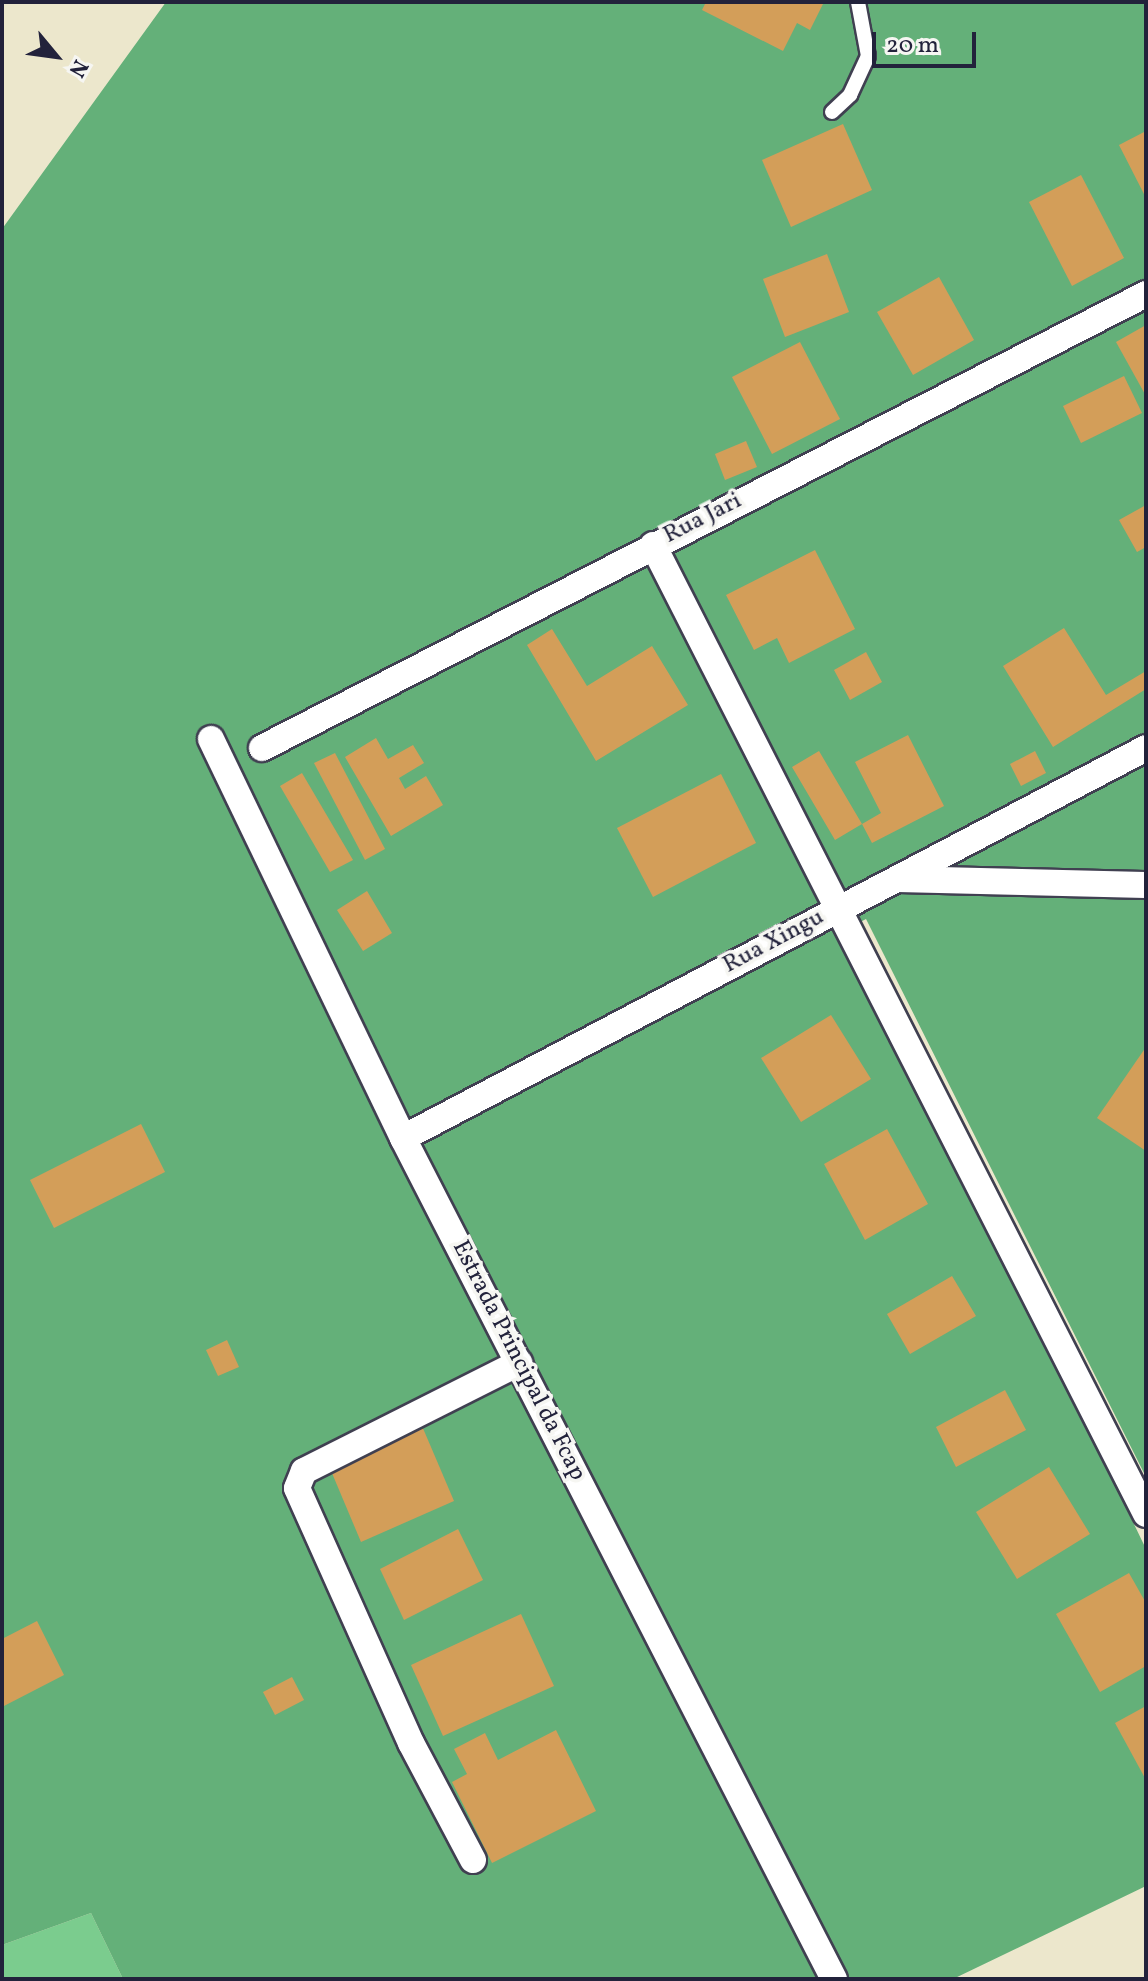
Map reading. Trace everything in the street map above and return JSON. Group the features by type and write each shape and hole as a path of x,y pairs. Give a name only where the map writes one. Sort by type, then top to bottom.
{"street":[{"name":"Rua Jari","path":"262,748 1146,294"},
{"path":"653,545 1146,1514"},
{"name":"Estrada Principal da Fcap","path":"211,739 403,1138 834,1979"},
{"name":"Rua Xingu","path":"403,1138 1146,748"},
{"path":"897,879 1146,885"},
{"path":"473,1860 411,1743 297,1488 304,1471 519,1363"}],"lane":[{"path":"832,112 850,95 868,56 858,2"}],"green space":[{"path":"166,2 1146,2 1146,1477 866,919 847,929 1146,1549 1146,1886 953,1979 123,1979 91,1913 2,1945 2,229"},
{"path":"91,1913 123,1979 2,1979 2,1945"}],"building":[{"path":"706,2 824,2 810,30 797,23 783,51 702,10"},
{"path":"843,124 872,190 791,227 762,160"},
{"path":"1146,131 1146,198 1119,145"},
{"path":"1081,175 1124,258 1072,286 1029,202"},
{"path":"827,254 849,312 785,337 763,279"},
{"path":"939,277 974,340 913,375 877,312"},
{"path":"1146,325 1146,396 1116,342"},
{"path":"800,342 840,419 772,454 732,377"},
{"path":"1124,376 1142,413 1081,443 1063,406"},
{"path":"746,441 757,467 725,480 715,454"},
{"path":"1146,505 1146,547 1137,552 1119,520"},
{"path":"815,550 855,629 789,663 777,638 754,650 726,595"},
{"path":"1064,628 1106,695 1146,671 1146,689 1053,747 1003,666"},
{"path":"552,629 587,686 652,646 688,705 596,761 527,645"},
{"path":"866,652 882,682 850,700 834,670"},
{"path":"908,735 944,806 872,843 862,824 881,813 855,762"},
{"path":"376,738 388,759 413,745 424,763 399,778 405,789 426,776 443,805 391,836 345,757"},
{"path":"819,751 862,824 835,840 792,767"},
{"path":"1035,751 1046,773 1021,786 1010,764"},
{"path":"335,753 385,849 365,860 314,763"},
{"path":"302,773 353,860 330,872 280,786"},
{"path":"721,774 756,843 653,897 617,828"},
{"path":"367,891 392,933 363,951 337,910"},
{"path":"831,1015 871,1079 801,1122 761,1058"},
{"path":"1146,1047 1146,1151 1097,1118"},
{"path":"141,1124 165,1172 54,1228 30,1180"},
{"path":"887,1129 928,1204 865,1240 824,1164"},
{"path":"952,1276 976,1316 910,1354 887,1314"},
{"path":"227,1340 239,1367 218,1376 206,1350"},
{"path":"1005,1390 1026,1430 956,1467 936,1427"},
{"path":"422,1426 454,1501 361,1542 329,1466"},
{"path":"1049,1467 1090,1534 1017,1579 976,1512"},
{"path":"458,1529 483,1580 404,1620 380,1569"},
{"path":"1129,1573 1146,1603 1146,1666 1100,1692 1056,1614"},
{"path":"521,1614 554,1686 443,1736 411,1665"},
{"path":"37,1621 64,1675 2,1707 2,1639"},
{"path":"292,1677 304,1700 275,1715 263,1692"},
{"path":"1146,1706 1146,1780 1115,1723"},
{"path":"556,1730 596,1811 492,1863 452,1782 467,1774 454,1749 485,1733 498,1760"}]}
